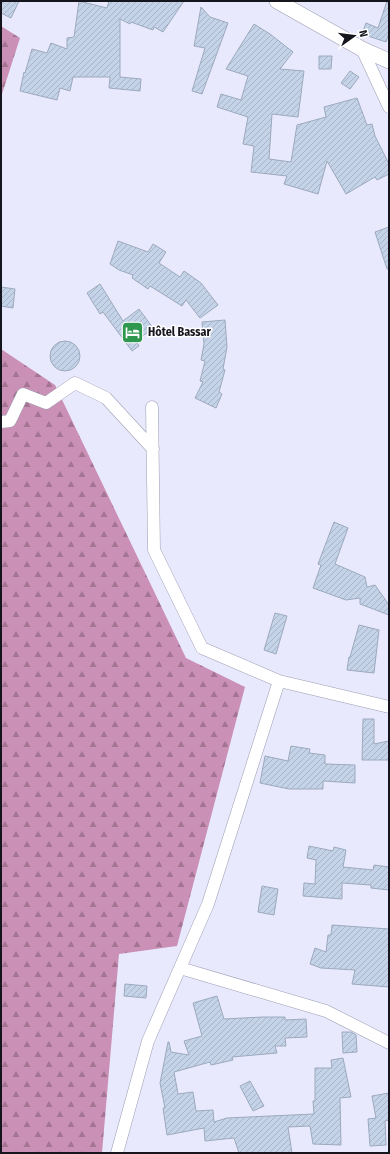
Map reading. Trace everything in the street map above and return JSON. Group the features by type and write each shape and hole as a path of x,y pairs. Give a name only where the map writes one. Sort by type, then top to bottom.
{"street":[{"path":"277,1 362,48 389,61"},
{"path":"362,48 389,107"},
{"path":"1,422 10,421 23,394 46,403 75,383 106,398 152,449"},
{"path":"152,407 154,550 202,648 279,681 389,707"},
{"path":"117,1153 148,1041 208,904 279,681"},
{"path":"180,968 326,1011 389,1043"}],"green space":[{"path":"1,26 20,38 1,97"},
{"path":"1,349 55,385 186,658 245,687 177,946 119,954 102,1153 1,1153"}],"building":[{"path":"1,1 19,1 11,18 1,13"},
{"path":"79,1 107,8 109,1 184,1 163,32 154,27 153,30 131,22 130,24 120,19 120,77 141,79 140,91 109,88 110,77 73,77 70,91 60,88 57,100 20,91 24,72 25,73 32,49 47,53 51,43 67,49 67,38 74,37"},
{"path":"387,1 389,1 389,33 386,42 362,34 366,23 378,28"},
{"path":"201,7 210,17 228,23 202,94 192,91 205,48 194,46"},
{"path":"254,24 270,34 293,52 280,69 304,71 298,117 272,114 269,159 291,162 297,125 326,117 324,107 357,98 367,125 372,124 375,136 389,164 389,174 377,180 375,177 346,194 327,161 318,194 284,184 287,176 251,172 254,146 243,144 248,117 217,107 221,94 241,100 248,76 226,69"},
{"path":"319,56 332,56 331,69 319,69"},
{"path":"350,71 359,77 350,89 341,83"},
{"path":"389,227 389,269 387,269 375,232"},
{"path":"118,241 148,252 153,244 166,252 159,263 180,277 184,271 201,283 218,305 200,318 186,300 182,306 150,286 148,289 132,278 133,275 119,270 110,264"},
{"path":"100,284 123,321 139,309 153,328 136,341 139,346 132,351 103,312 100,314 87,293"},
{"path":"1,287 15,289 13,308 1,306"},
{"path":"225,320 227,347 223,369 225,370 219,392 222,394 216,408 195,398 203,382 200,381 205,361 201,360 204,344 202,322"},
{"path":"65,341 76,345 80,356 76,367 65,371 54,367 50,356 54,345"},
{"path":"334,522 348,528 335,564 365,577 367,587 375,585 389,605 389,615 360,604 360,598 346,600 313,588 321,565 318,564"},
{"path":"275,613 287,616 276,654 264,650"},
{"path":"359,625 379,630 374,673 347,670 349,657"},
{"path":"363,719 374,719 374,744 389,741 389,760 362,760"},
{"path":"291,746 310,749 309,753 325,755 325,764 355,765 355,783 323,781 323,789 289,789 260,783 265,756 288,761"},
{"path":"309,846 333,851 334,847 346,850 343,867 373,870 374,865 389,867 389,890 371,888 371,885 342,883 342,899 303,896 304,883 315,884 316,860 307,858"},
{"path":"262,886 278,889 274,915 258,912"},
{"path":"332,925 389,929 389,987 352,984 355,970 321,968 310,964 315,948 326,952 328,935 331,935"},
{"path":"125,984 147,986 146,998 124,996"},
{"path":"217,996 224,1019 285,1017 285,1020 306,1019 307,1037 285,1038 286,1046 275,1046 277,1053 232,1057 233,1060 211,1065 210,1062 174,1072 178,1094 193,1092 196,1111 213,1110 214,1122 227,1118 314,1114 313,1101 315,1101 315,1068 332,1068 331,1060 343,1058 351,1097 340,1098 341,1145 313,1144 310,1126 288,1127 292,1153 239,1153 234,1138 205,1141 204,1128 167,1135 163,1108 165,1108 160,1083 168,1042 171,1052 189,1055 184,1041 202,1036 193,1003"},
{"path":"342,1032 351,1032 356,1035 357,1052 343,1053"},
{"path":"250,1081 264,1106 253,1111 240,1086"},
{"path":"389,1093 389,1120 385,1121 386,1145 370,1146 368,1119 376,1118 372,1096"}],"place":[{"name":"Hôtel Bassar","path":"132,332"}]}
